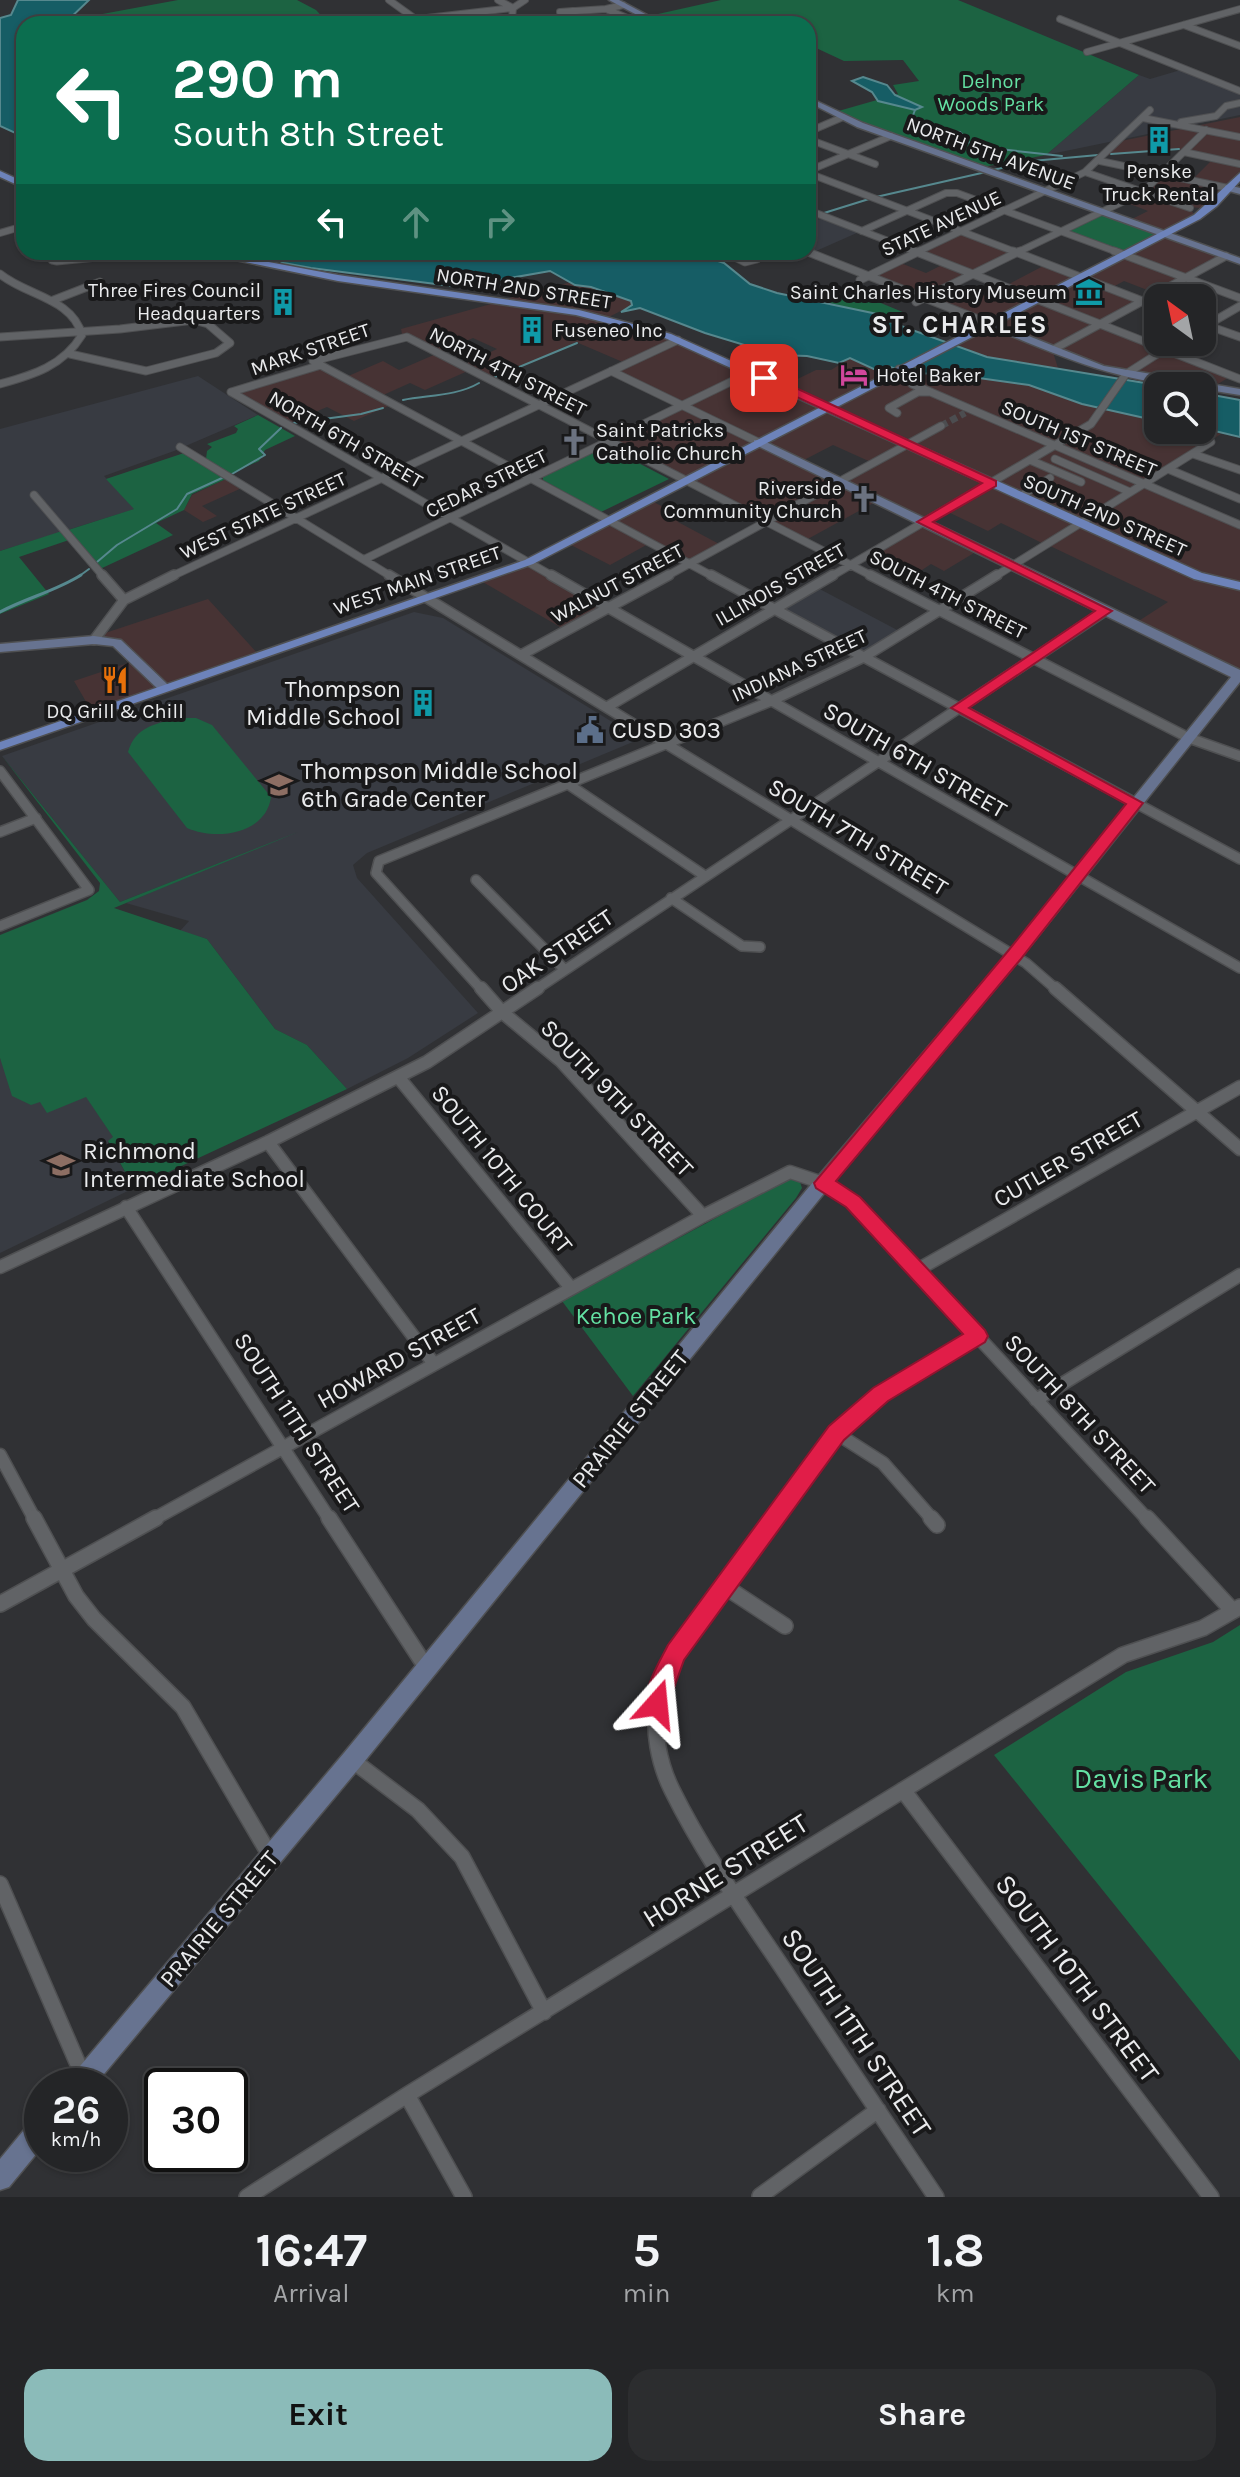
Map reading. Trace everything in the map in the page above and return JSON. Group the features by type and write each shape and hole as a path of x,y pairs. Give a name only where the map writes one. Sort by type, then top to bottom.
{"main road":[{"name":"WEST MAIN STREET","path":"0,746 529,562 1197,217 1240,176"},
{"path":"1190,208 1210,207"},
{"path":"1190,208 1197,217"},
{"name":"NORTH 2ND STREET","path":"242,260 323,276 576,312 678,340 827,407"},
{"name":"SOUTH 2ND STREET","path":"827,407 1198,576 1240,586"}],"street":[{"path":"389,0 413,16"},
{"path":"498,0 513,8"},
{"path":"456,16 513,8 525,0"},
{"path":"613,0 644,16"},
{"path":"573,11 623,5"},
{"path":"512,16 513,8"},
{"path":"606,9 622,16"},
{"path":"1087,52 1240,9"},
{"path":"1060,19 1240,91"},
{"path":"1184,25 1240,46"},
{"name":"NORTH 5TH AVENUE","path":"816,103 891,136 1240,261"},
{"path":"1173,124 1216,116 1226,106 1240,103"},
{"name":"STATE AVENUE","path":"860,280 1085,172 1150,110"},
{"path":"816,129 843,117"},
{"path":"1143,118 1240,137"},
{"path":"916,302 1143,192 1206,130"},
{"path":"816,168 891,136"},
{"path":"816,142 875,164"},
{"path":"1184,152 1240,164"},
{"path":"1100,161 1240,191"},
{"path":"1085,172 1190,208"},
{"path":"816,175 1142,301"},
{"path":"862,231 952,193 1240,298"},
{"path":"816,213 1144,343"},
{"path":"816,255 1102,369 1144,379"},
{"path":"1054,349 1226,256"},
{"path":"0,274 4,282 51,301 76,316 82,332 79,343 70,354 45,369 0,384"},
{"path":"51,301 100,282"},
{"path":"1216,319 1240,306"},
{"path":"0,337 197,320 208,324 230,343 225,350 211,355 146,371 70,354"},
{"path":"1216,330 1240,337"},
{"name":"MARK STREET","path":"321,365 313,361 401,337"},
{"name":"NORTH 4TH STREET","path":"401,337 685,480"},
{"name":"WEST STATE STREET","path":"94,640 124,600 295,517 678,340"},
{"path":"1124,376 1153,356"},
{"path":"1179,356 1237,376"},
{"path":"321,365 1240,859"},
{"name":"MARK STREET","path":"231,392 321,365"},
{"path":"899,369 907,381"},
{"path":"611,371 1240,675"},
{"name":"CEDAR STREET","path":"365,559 751,372"},
{"name":"ILLINOIS STREET","path":"607,707 1091,424 1124,376"},
{"path":"1216,387 1237,376"},
{"name":"SOUTH 1ST STREET","path":"878,381 907,381 967,405 968,412 1055,445 1239,524"},
{"path":"1216,388 1240,392"},
{"name":"NORTH 6TH STREET","path":"231,392 529,562"},
{"path":"897,413 889,408 918,392 937,393"},
{"name":"WALNUT STREET","path":"521,655 941,426"},
{"name":"INDIANA STREET","path":"376,866 379,861 771,701 864,657 1208,444"},
{"name":"SOUTH 7TH STREET","path":"180,447 1014,956 1240,1149"},
{"path":"1193,454 1240,470"},
{"path":"1055,459 1130,492"},
{"path":"1030,460 1081,482"},
{"path":"1168,469 1240,499"},
{"path":"1021,496 1050,478"},
{"name":"SOUTH 4TH STREET","path":"685,480 1189,738 1240,756"},
{"path":"34,495 124,600"},
{"name":"SOUTH 6TH STREET","path":"529,562 1240,968"},
{"name":"OAK STREET","path":"0,1267 399,1078 1105,611"},
{"path":"0,648 94,640 124,647 163,687"},
{"name":"PRAIRIE STREET","path":"93,2068 352,1760 823,1183 1014,956 1076,875 1240,675"},
{"path":"0,771 89,890 0,926"},
{"path":"568,784 705,876"},
{"path":"0,832 36,818"},
{"name":"SOUTH 9TH STREET","path":"376,866 376,873 384,883 502,1012 561,1061 703,1216"},
{"path":"476,880 564,969"},
{"path":"671,898 742,946 760,947"},
{"name":"SOUTH 10TH COURT","path":"399,1078 571,1288"},
{"name":"CUTLER STREET","path":"917,1270 1240,1087"},
{"path":"268,1142 434,1364"},
{"name":"HOWARD STREET","path":"0,1604 703,1216 790,1172 823,1183"},
{"name":"SOUTH 8TH STREET","path":"823,1183 853,1202 1036,1400 1237,1609"},
{"name":"SOUTH 11TH STREET","path":"126,1207 426,1667"},
{"path":"1036,1400 1240,1275"},
{"name":"SOUTH 11TH STREET","path":"936,2197 734,1896 671,1788 656,1732 657,1704 663,1679 676,1653 836,1433 880,1394 977,1336"},
{"path":"836,1433 883,1463 937,1525"},
{"path":"0,1455 60,1570 94,1619 183,1707 271,1857"},
{"path":"724,1586 785,1626"},
{"name":"HORNE STREET","path":"247,2197 407,2095 1123,1655 1203,1628 1237,1609"},
{"path":"352,1760 418,1810 462,1857 544,2012"},
{"name":"SOUTH 10TH STREET","path":"903,1790 1211,2197"},
{"path":"0,1884 75,2068"},
{"path":"407,2095 464,2197"},
{"path":"760,2196 878,2110"},
{"path":"0,2178 24,2149"}],"shaded area":[{"path":"1184,69 1240,92 1240,115 1046,155 1139,75 1150,79"},
{"path":"1240,117 1240,136 1204,129 1185,149 1108,155 1121,141"},
{"path":"1207,131 1240,137 1240,175 1201,208 1189,207 1196,217 1164,232 1130,220 1148,211 1125,202 1162,175 1192,180 1214,158 1184,152"},
{"path":"821,219 859,232 816,251 816,220"},
{"path":"962,232 1018,254 926,297 871,275 898,262 926,273 944,264 918,253"},
{"path":"1165,234 1223,256 1185,277 1125,254"},
{"path":"1123,255 1183,278 1172,284 1144,284 1144,289 1124,281 1111,288 1141,301 1098,324 1036,300"},
{"path":"1047,264 1077,277 988,322 928,298 954,285 986,296"},
{"path":"575,281 640,301 607,318 502,300"},
{"path":"1034,300 1096,325 1052,349 1058,368 987,357 952,343"},
{"path":"498,302 570,312 676,340 625,363 576,342 491,380 463,365 497,349 473,338 439,353 402,334 401,329"},
{"path":"1099,326 1144,343 1144,356 1178,356 1231,376 1216,385 1216,372 1144,372 1144,377 1126,374 1056,350"},
{"path":"678,341 748,372 681,404 613,371"},
{"path":"436,354 470,370 425,390 410,383 381,396 346,377 383,361 399,370"},
{"path":"850,358 878,371 890,372 758,441 684,405 751,373 783,386 816,370 831,370"},
{"path":"321,366 393,404 354,421 327,407 289,423 234,392"},
{"path":"913,372 1029,385 1100,408 1088,424 991,481 829,407 896,373"},
{"path":"198,376 258,415 174,451 104,476 135,509 0,551 0,429"},
{"path":"681,406 755,442 686,479 611,441"},
{"path":"827,408 907,444 873,463 833,445 802,461 761,442"},
{"path":"1104,409 1144,418 1144,444 1205,444 1145,482 1058,445 1092,425"},
{"path":"758,443 837,481 767,521 689,481"},
{"path":"908,446 989,483 923,521 842,482"},
{"path":"1056,447 1240,526 1240,583 1198,575 995,483"},
{"path":"228,478 244,487 202,506 217,516 203,522 184,510 192,495"},
{"path":"839,483 877,501 806,540 769,522"},
{"path":"992,485 1079,524 1044,544 1001,523 988,531 946,511"},
{"path":"650,500 684,518 678,522 721,545 690,562 610,520"},
{"path":"608,522 650,543 610,565 567,543"},
{"path":"923,523 979,550 944,571 931,564 916,574 873,552"},
{"path":"1080,525 1197,577 1240,587 1240,669 1237,673 1134,624 1168,602 1048,545"},
{"path":"528,563 607,609 567,631 481,581"},
{"path":"814,586 901,632 864,655 777,608"},
{"path":"208,599 258,654 164,686 125,647 96,639 99,635"},
{"name":"Thompson Middle School 6th Grade Center","path":"414,612 443,618 640,739 367,853 353,865 357,878 478,1013 408,1058 347,1089 307,1045 275,1029 207,939 180,931 189,921 126,903 225,861 120,902 2,756"},
{"path":"134,661 160,687 92,712 74,681"},
{"name":"Richmond Intermediate School","path":"0,1058 5,1069 40,1102 86,1096 114,1138 108,1142 134,1188 0,1253"}],"green space":[{"path":"178,0 297,0 322,16 92,16"},
{"name":"Delnor Woods Park","path":"721,0 958,0 1139,75 1046,155 983,167 835,112 898,94 893,85 919,81 903,60 844,61 816,48 816,16 649,16"},
{"path":"1102,213 1158,233 1120,254 1063,233"},
{"path":"852,291 905,313 900,320 825,302 832,296 838,297"},
{"path":"258,415 295,436 265,450 259,461 228,475 206,459 207,451 212,447 207,444 236,433 238,429 234,426"},
{"path":"606,446 669,479 601,512 543,480 543,477"},
{"path":"184,453 226,479 192,494 184,510 156,523 173,535 100,569 68,530 134,509 106,479"},
{"path":"62,531 69,540 19,557 49,594 0,614 0,551"},
{"path":"177,718 196,718 212,725 271,797 260,819 250,826 225,834 187,828 128,752 141,732"},
{"path":"2,756 120,902 298,832 114,908 207,939 275,1029 307,1045 347,1089 134,1188 108,1141 113,1137 86,1097 47,1113 40,1102 31,1105 12,1096 0,1058 0,935 87,900 99,891 100,883"},
{"name":"Kehoe Park","path":"790,1178 800,1182 802,1188 796,1198 633,1396 562,1301"},
{"name":"Davis Park","path":"1240,1625 1240,2061 994,1755 1126,1672 1213,1642"}],"water":[{"path":"18,0 89,0 72,16 16,16 16,133 0,126 0,18 11,15"},
{"path":"863,77 887,85 895,95 922,107 915,110 878,101 872,92 852,81"},
{"path":"278,260 715,260 724,263 750,284 777,293 882,315 892,319 890,322 987,357 1144,383 1144,418 1082,404 1029,385 943,373 909,374 888,366 878,371 850,358 839,363 807,356 777,355 705,333 640,308 621,312 632,305 631,301 591,287 575,285 550,271 459,287 311,268"},
{"path":"1216,396 1240,400 1240,437 1216,431"}],"waterway":[{"path":"915,110 912,118 927,130 960,132 972,146 1062,156"},
{"path":"1111,154 1179,149"},
{"path":"993,170 1032,161 1098,155"},
{"path":"876,197 986,172"},
{"path":"824,213 869,199"},
{"path":"495,377 577,343"},
{"path":"403,400 452,393 479,383"},
{"path":"294,423 383,408"},
{"path":"232,474 265,455 259,449 281,428"},
{"path":"97,562 117,545 177,509 187,494 222,478"},
{"path":"80,576 89,569"},
{"path":"0,612 80,576"}],"tunnel":[{"path":"941,426 965,413"}],"place":[{"name":"Penske Truck Rental","path":"1159,140"},
{"name":"Saint Charles History Museum","path":"1089,292"},
{"name":"Three Fires Council Headquarters","path":"283,302"},
{"name":"Fuseneo Inc","path":"532,330"},
{"name":"Hotel Baker","path":"854,375"},
{"name":"Saint Patricks Catholic Church","path":"574,442"},
{"name":"Riverside Community Church","path":"864,499"},
{"name":"DQ Grill & Chill","path":"115,680"},
{"name":"Thompson Middle School","path":"423,703"},
{"name":"CUSD 303","path":"590,730"},
{"name":"Thompson Middle School 6th Grade Center","path":"279,785"},
{"name":"Richmond Intermediate School","path":"61,1165"}],"district":[{"name":"ST. CHARLES","path":"960,324"}],"route":[{"path":"657,1704 663,1679 676,1653 836,1433 880,1394 977,1336 853,1202 823,1183 1014,956 1135,803 958,708 1105,611 923,522 992,483 764,378"}]}
